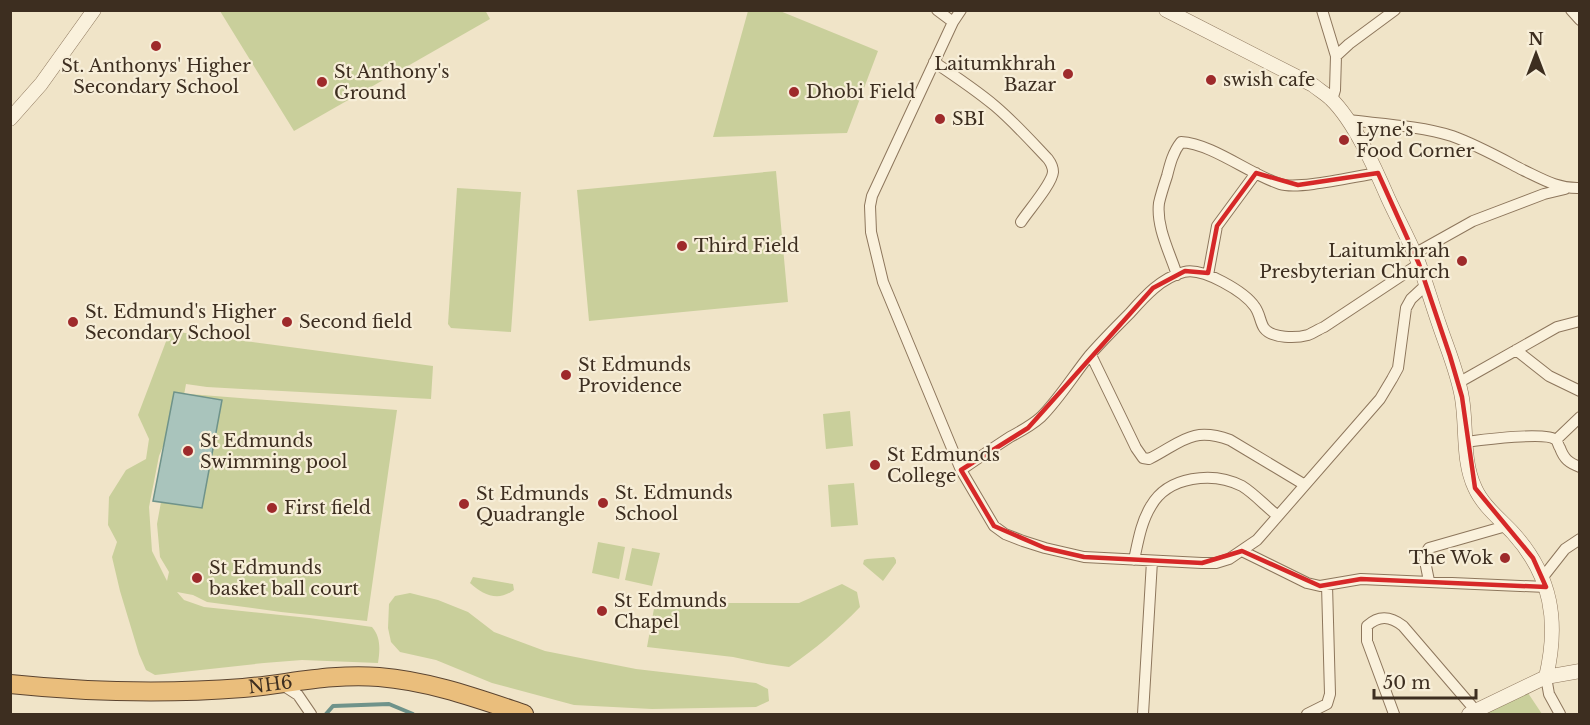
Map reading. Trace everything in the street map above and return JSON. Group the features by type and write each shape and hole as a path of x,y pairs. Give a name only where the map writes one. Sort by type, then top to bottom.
{"highway":[{"name":"NH6","path":"10,684 111,691 155,691 243,688 314,678 376,677 442,687 524,714"}],"street":[{"path":"10,119 41,84 94,10"},
{"path":"937,10 952,22"},
{"path":"961,10 952,22 872,196 871,232 884,282 961,470 988,518 1005,534 1045,548 1084,557 1216,563 1229,559 1257,540 1380,399 1398,368 1406,308 1411,299 1426,285"},
{"path":"1166,10 1304,81 1332,100 1348,120 1378,173 1426,285 1458,383 1462,397 1467,460 1475,488 1487,507 1533,558 1545,582 1551,608 1552,633 1550,661 1546,677 1548,694 1560,714"},
{"path":"1322,10 1336,56 1335,90 1332,100"},
{"path":"1336,56 1395,10"},
{"path":"1571,10 1580,20"},
{"path":"934,62 996,107 1028,137 1052,165 1051,180 1021,222"},
{"path":"1348,120 1452,136 1546,181 1574,188"},
{"path":"1177,275 1163,233 1160,203 1170,164 1181,142 1191,142 1282,184 1298,186 1378,173"},
{"path":"1208,275 1217,226 1256,172"},
{"path":"961,470 1028,428 1042,416 1090,355 1154,288 1177,275 1185,272 1200,272 1213,276 1250,301 1261,316 1264,328 1270,333 1297,337 1324,327 1473,220 1544,194 1574,188"},
{"path":"1458,383 1557,327 1578,322"},
{"path":"1516,350 1549,376 1580,391"},
{"path":"1090,355 1143,458 1149,459 1189,437 1207,434 1230,440 1305,485"},
{"path":"1556,440 1580,417"},
{"path":"1466,442 1548,436 1556,440 1569,463 1580,467"},
{"path":"1134,560 1150,507 1158,496 1180,483 1197,478 1231,481 1245,488 1278,516"},
{"path":"1429,581 1424,556 1429,548 1506,526"},
{"path":"1545,582 1557,558 1580,538"},
{"path":"1242,551 1307,583 1320,586 1361,579 1545,582"},
{"path":"1143,714 1152,561"},
{"path":"1307,714 1327,704 1330,694 1327,585"},
{"path":"1394,714 1367,641 1366,626 1380,618 1395,620 1403,626 1473,713 1546,677 1580,670"},
{"path":"281,684 298,695 310,714"}],"highlighted area":[{"path":"1256,173 1298,185 1378,173 1419,264 1450,356 1462,397 1475,488 1533,558 1546,587 1361,579 1320,586 1242,551 1202,563 1084,557 1045,548 994,526 961,470 1028,428 1153,288 1185,271 1208,273 1217,226"}],"green space":[{"name":"St Anthony's Ground","path":"485,10 490,19 294,131 220,11"},
{"name":"Dhobi Field","path":"748,11 780,11 878,51 847,133 713,137"},
{"name":"Third Field","path":"776,171 788,302 589,321 577,190"},
{"path":"457,188 521,192 511,332 451,328 448,324"},
{"path":"170,331 433,366 431,399 186,384 184,395 159,456 149,507 152,551 167,581 169,572 160,557 157,524 163,491 189,394 397,410 367,621 207,602 193,595 177,592 184,600 204,607 372,627 378,639 378,663 302,660 155,675 146,670 120,591 112,557 117,542 108,525 109,497 126,470 146,459 149,439 138,415"},
{"path":"850,411 853,446 826,449 823,414"},
{"path":"854,483 858,525 831,527 828,485"},
{"path":"598,542 625,547 619,579 592,573"},
{"path":"632,548 660,553 652,586 625,580"},
{"path":"894,557 896,563 883,581 863,564 867,559"},
{"path":"473,577 513,584 514,590 502,596 485,594 470,583"},
{"path":"842,584 857,592 860,607 826,639 789,667 733,657 647,647 655,603 799,603"},
{"path":"410,593 438,600 468,612 494,632 545,651 636,669 756,683 768,689 769,701 756,707 652,709 574,705 492,683 436,660 400,652 391,642 388,628 389,604 395,596"},
{"path":"1528,693 1542,714 1478,714"}],"water":[{"name":"St Edmunds Swimming pool","path":"174,392 222,400 202,508 153,501"}],"waterway":[{"path":"326,714 333,706 389,704 413,714"}],"place":[{"name":"St. Anthonys' Higher Secondary School","path":"156,46"},
{"name":"Laitumkhrah Bazar","path":"1068,74"},
{"name":"swish cafe","path":"1211,80"},
{"name":"St Anthony's Ground","path":"322,82"},
{"name":"Dhobi Field","path":"794,92"},
{"name":"SBI","path":"940,119"},
{"name":"Lyne's Food Corner","path":"1344,140"},
{"name":"Third Field","path":"682,246"},
{"name":"Laitumkhrah Presbyterian Church","path":"1462,261"},
{"name":"St. Edmund's Higher Secondary School","path":"73,322"},
{"name":"Second field","path":"287,322"},
{"name":"St Edmunds Providence","path":"566,375"},
{"name":"St Edmunds Swimming pool","path":"188,451"},
{"name":"St Edmunds College","path":"875,465"},
{"name":"St. Edmunds School","path":"603,503"},
{"name":"St Edmunds Quadrangle","path":"464,504"},
{"name":"First field","path":"272,508"},
{"name":"The Wok","path":"1505,558"},
{"name":"St Edmunds basket ball court","path":"197,578"},
{"name":"St Edmunds Chapel","path":"602,611"}]}
